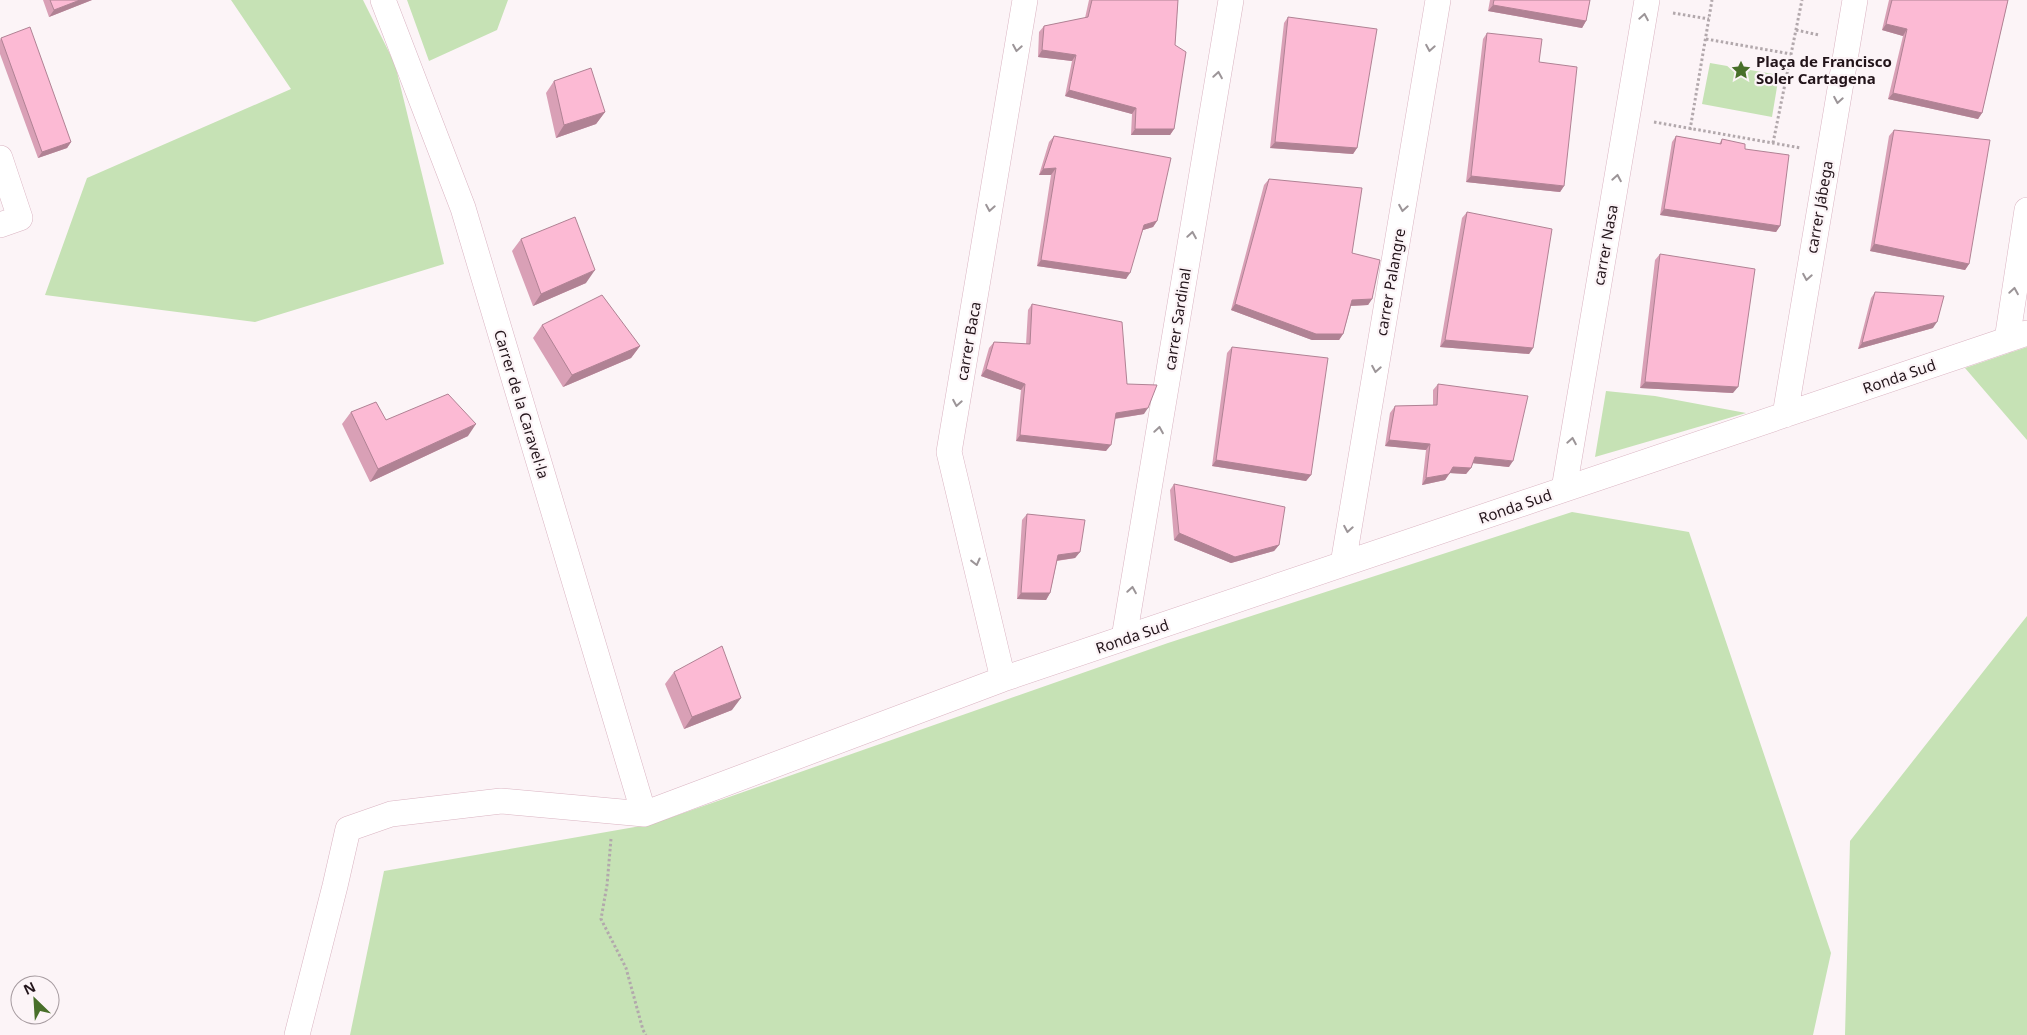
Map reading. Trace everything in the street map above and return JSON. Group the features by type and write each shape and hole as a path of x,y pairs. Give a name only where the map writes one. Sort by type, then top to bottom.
{"street":[{"name":"Carrer de la Caravel·la","path":"382,0 463,208 644,814"},
{"name":"carrer Baca","path":"1003,679 949,452 1025,0"},
{"name":"carrer Sardinal","path":"1124,638 1231,0"},
{"name":"carrer Palangre","path":"1342,564 1438,0"},
{"name":"carrer Jábega","path":"1785,415 1855,0"},
{"name":"carrer Nasa","path":"1564,490 1646,4"},
{"path":"0,158 10,222"},
{"path":"2017,336 2027,210"},
{"name":"Ronda Sud","path":"644,814 1003,679 2017,336"},
{"path":"297,1035 348,829 391,814 501,801 644,814"}],"path":[{"path":"1690,130 1712,0"},
{"path":"1627,116 1690,130 1773,143 1802,0"},
{"path":"1646,4 1709,19"},
{"path":"1706,38 1791,54"},
{"path":"613,811 607,885 600,919 626,968 646,1035"}],"green space":[{"path":"231,0 363,0 395,64 444,264 255,322 45,295 87,178 291,89"},
{"path":"407,0 508,0 497,30 429,61"},
{"path":"1710,63 1779,75 1772,117 1702,104"},
{"path":"2027,347 2027,440 1965,368"},
{"path":"1606,391 1655,396 1746,413 1595,457"},
{"path":"1572,512 1689,532 1831,953 1813,1035 350,1035 384,871 652,824 1168,643"},
{"path":"2027,616 2027,1035 1845,1035 1850,841"}],"building":[{"path":"50,0 80,0 54,10"},
{"path":"1092,0 1178,0 1175,45 1186,52 1174,129 1135,129 1136,108 1069,90 1076,55 1042,50 1044,26 1088,17"},
{"path":"1494,0 1590,0 1586,21 1493,5"},
{"path":"1892,0 2008,0 1982,113 1893,93 1907,29 1886,24"},
{"path":"1288,17 1377,29 1357,148 1275,142"},
{"path":"30,27 71,142 42,152 1,38"},
{"path":"1487,33 1542,39 1539,62 1577,67 1564,186 1471,176"},
{"path":"591,68 605,112 564,125 554,81"},
{"path":"1894,130 1990,140 1969,264 1874,244"},
{"path":"1054,136 1171,158 1157,221 1144,225 1130,273 1041,260 1056,168 1043,169"},
{"path":"1676,136 1721,144 1722,139 1745,144 1745,149 1789,155 1780,226 1664,209"},
{"path":"1269,179 1362,188 1352,253 1380,260 1372,299 1352,300 1343,334 1316,334 1235,304"},
{"path":"1467,212 1552,229 1533,348 1445,340"},
{"path":"575,217 595,270 541,294 521,239"},
{"path":"1660,254 1755,269 1738,387 1645,382"},
{"path":"1875,292 1944,296 1937,322 1862,343"},
{"path":"602,295 640,346 572,375 542,325"},
{"path":"1032,304 1122,322 1127,384 1157,385 1148,408 1116,413 1111,445 1020,435 1025,384 986,369 994,342 1030,344"},
{"path":"1232,347 1328,358 1311,475 1216,460"},
{"path":"1438,384 1528,396 1513,461 1475,457 1471,468 1453,467 1449,474 1426,478 1430,444 1389,440 1395,406 1437,405"},
{"path":"448,394 476,424 378,469 351,412 376,402 386,420"},
{"path":"1174,484 1285,507 1279,545 1235,557 1179,533"},
{"path":"1027,514 1085,520 1080,552 1058,555 1050,593 1021,593"},
{"path":"722,646 741,698 692,717 674,672"}],"place":[{"name":"Plaça de Francisco Soler Cartagena","path":"1741,70"}]}
